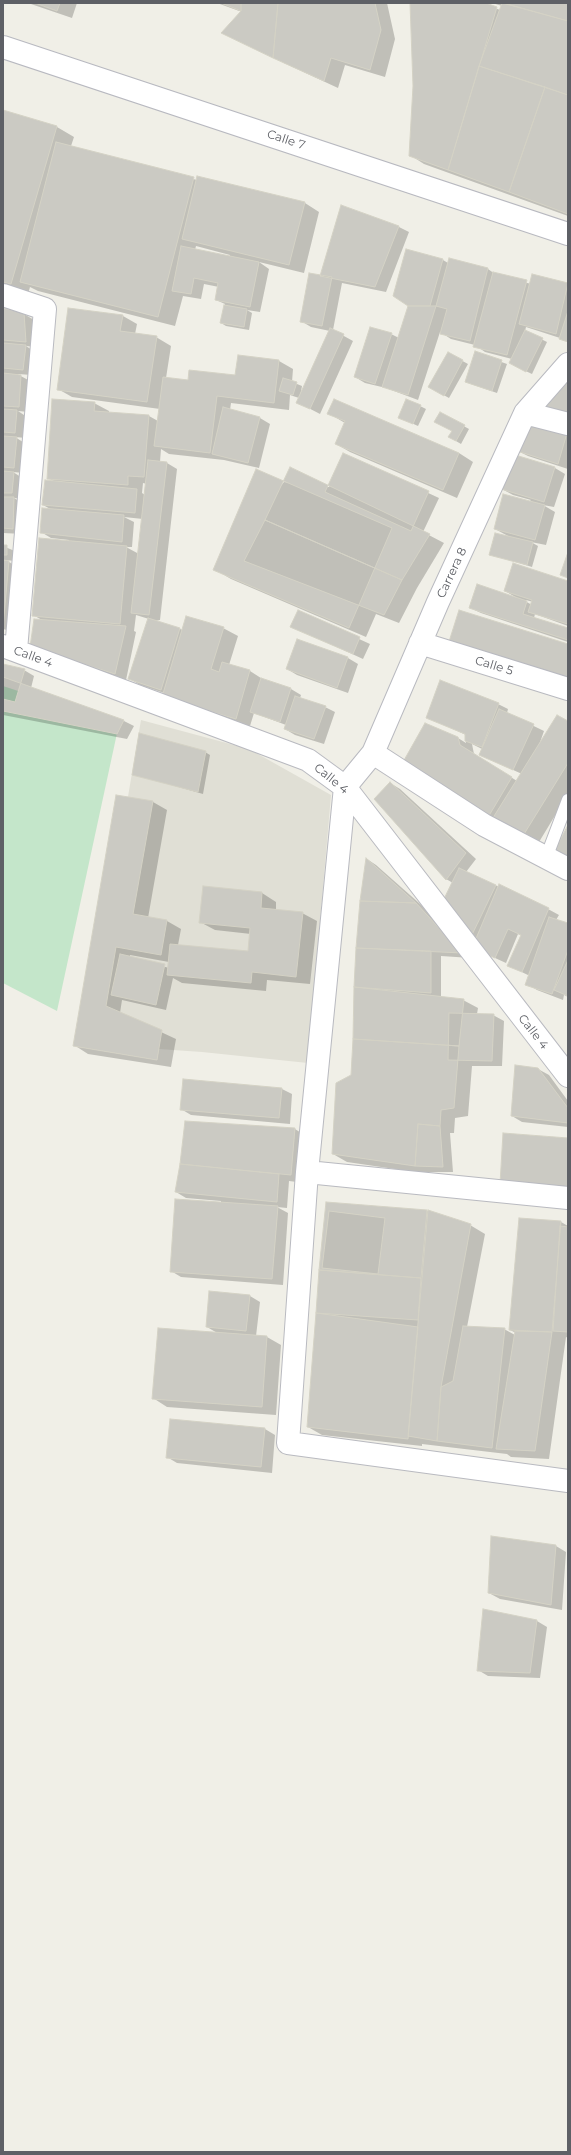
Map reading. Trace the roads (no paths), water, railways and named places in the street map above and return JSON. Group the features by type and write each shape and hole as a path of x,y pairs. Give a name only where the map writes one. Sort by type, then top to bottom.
{"street":[{"name":"Calle 7","path":"3,47 568,234"},
{"path":"3,295 45,309 10,648"},
{"name":"Carrera 8","path":"345,787 373,753 420,643 525,413 568,364"},
{"path":"525,413 568,424"},
{"name":"Calle 5","path":"420,643 568,689"},
{"name":"Calle 4","path":"10,648 308,760 345,787 568,1076"},
{"path":"373,753 484,825 568,869"},
{"path":"345,787 307,1172 288,1443 568,1481"},
{"path":"307,1172 568,1198"}],"lane":[{"path":"546,858 568,800"}]}
